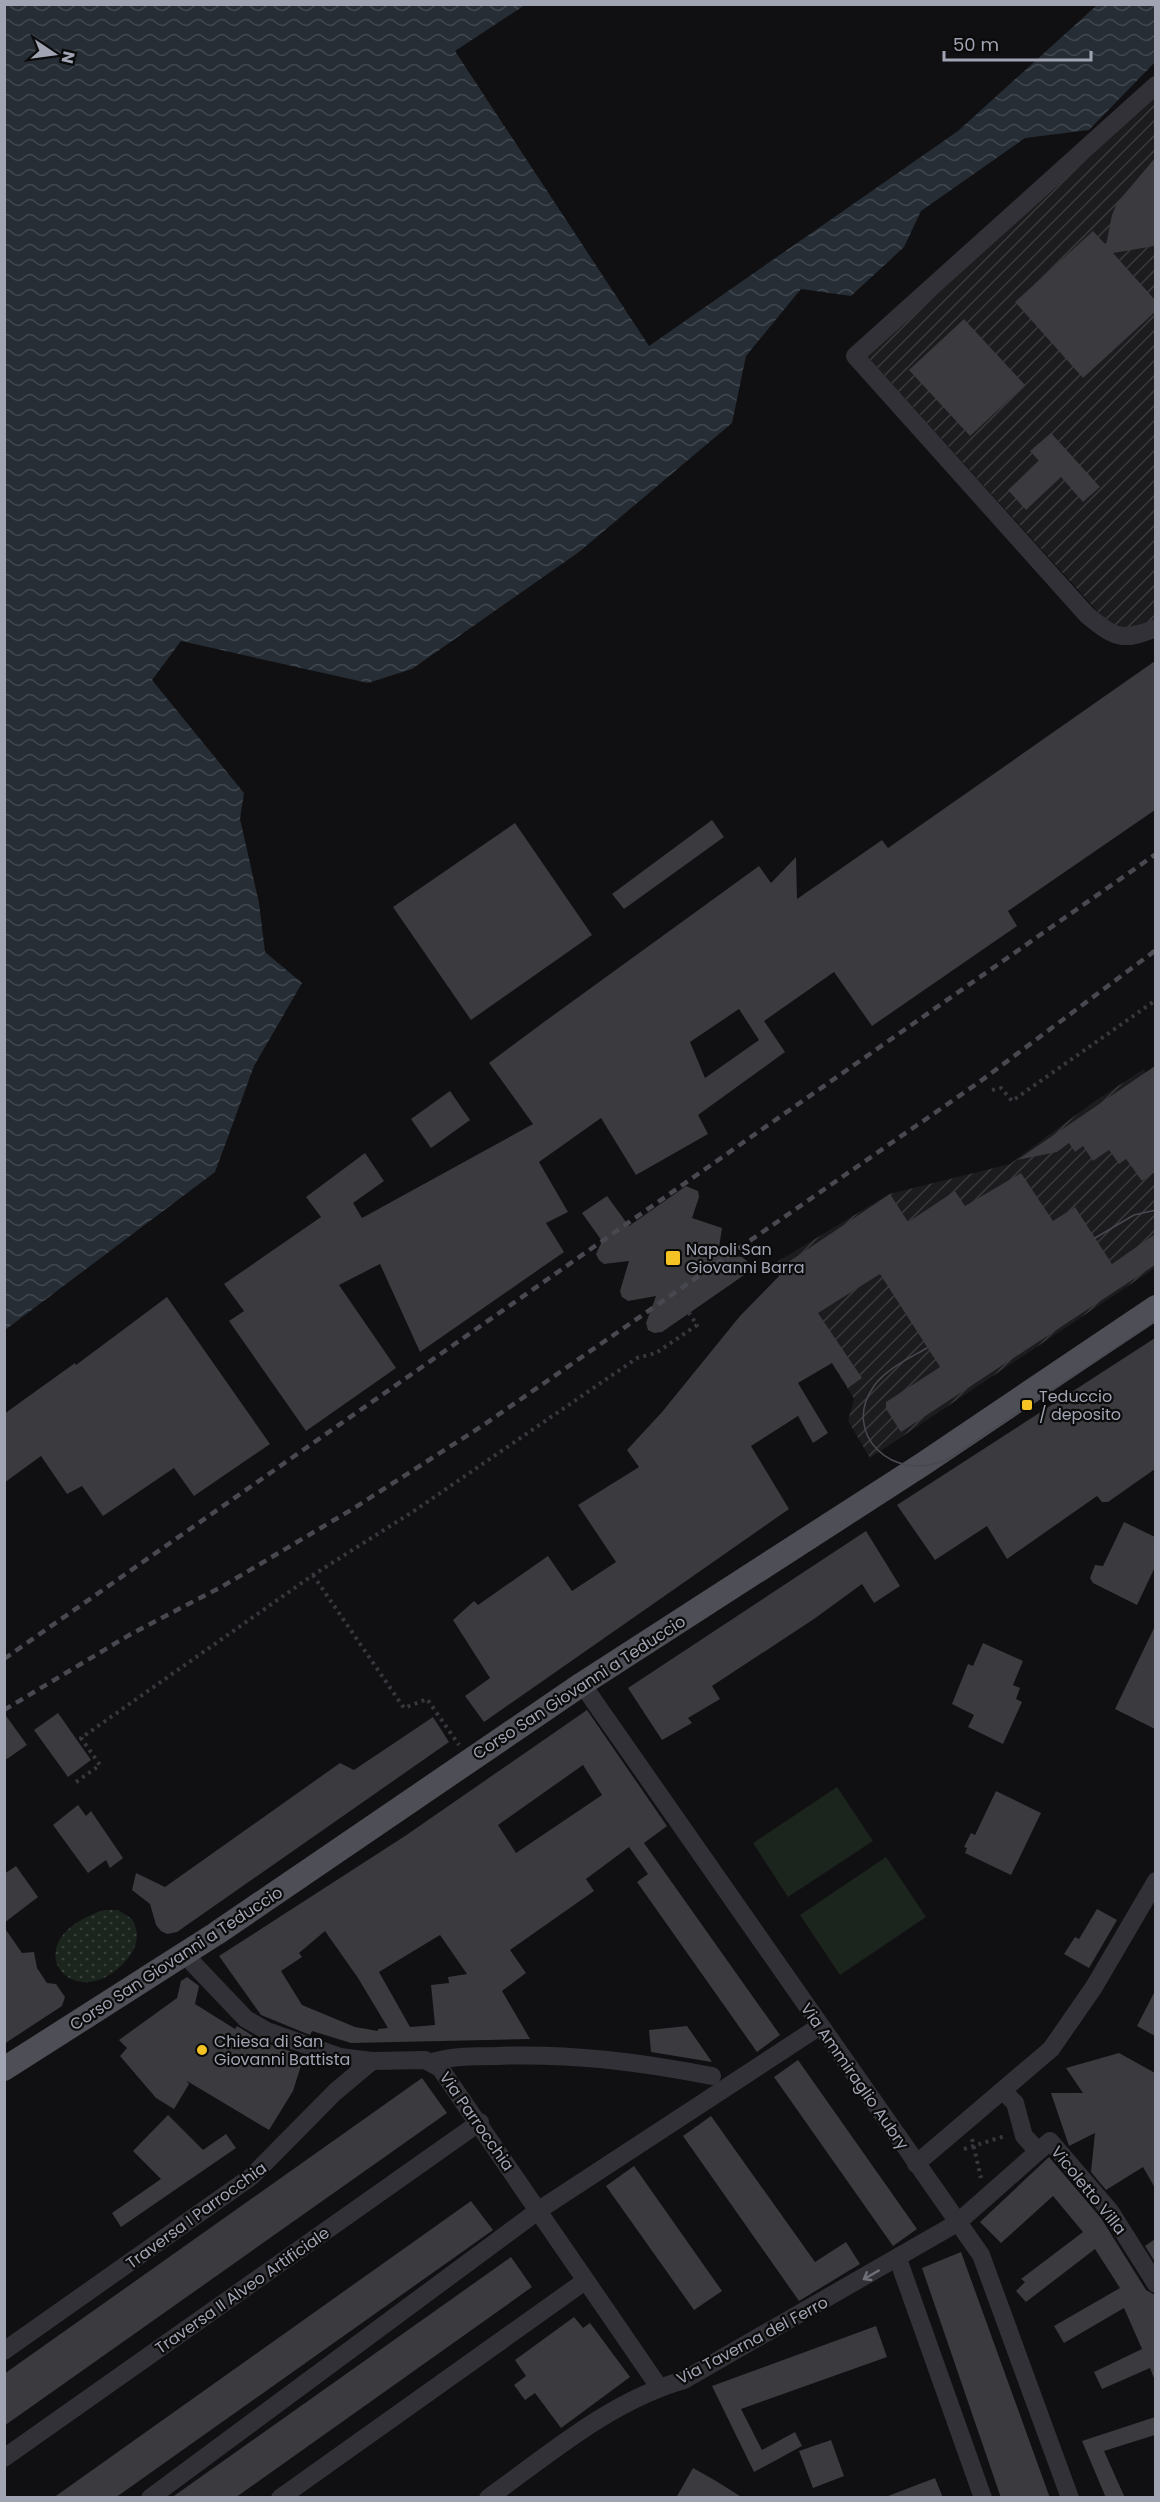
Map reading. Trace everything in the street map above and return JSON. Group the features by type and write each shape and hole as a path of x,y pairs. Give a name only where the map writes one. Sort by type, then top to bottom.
{"main road":[{"name":"Corso San Giovanni a Teduccio","path":"4,2069 184,1954 582,1684 923,1464 1155,1307"}],"street":[{"path":"1155,85 855,356 1087,615 1106,631 1131,639 1155,628"},
{"name":"Via Ammiraglio Aubry","path":"582,1684 981,2255 1070,2498"},
{"path":"916,2164 1051,2049 1094,1987 1155,1881"},
{"name":"Via Parrocchia","path":"184,1954 246,2019 267,2031 340,2057 372,2061 432,2062 447,2075 659,2387"},
{"path":"150,2498 538,2210 820,2026"},
{"path":"432,2062 455,2057 563,2056 638,2062 712,2076"},
{"name":"Traversa I Parrocchia","path":"4,2351 252,2176 335,2092 372,2061"},
{"path":"1003,2091 1015,2103 1023,2131 1038,2151"},
{"name":"Traversa II Alveo Artificiale","path":"4,2458 480,2122"},
{"name":"Vicoletto Villa","path":"957,2223 1050,2141 1110,2211 1155,2284"},
{"name":"Via Taverna del Ferro","path":"488,2498 600,2418 659,2387 684,2380 957,2223"},
{"path":"898,2259 983,2498"},
{"path":"280,2498 585,2281"}],"path":[{"path":"992,1090 1001,1088 1012,1101 1155,1000"},
{"path":"76,1782 100,1765 81,1738 313,1575 417,1509 637,1358 656,1353 697,1325 689,1313"},
{"path":"313,1575 404,1708 427,1699 460,1747"},
{"path":"957,2150 1023,2131"},
{"path":"972,2138 981,2181"}],"shaded area":[{"path":"1155,94 1155,620 1126,630 1108,623 866,355"},
{"path":"1144,1069 1155,1087 1155,1268 870,1458 848,1421 854,1399 772,1265 889,1194 1010,1164 1092,1103"},
{"path":"837,1787 873,1841 788,1897 753,1843"},
{"path":"886,1857 926,1917 840,1975 800,1915"},
{"path":"104,1910 118,1910 132,1919 137,1934 134,1949 128,1958 108,1976 89,1982 72,1979 60,1970 56,1956 60,1940 75,1924"}],"water":[{"path":"5,4 525,5 455,51 649,346 958,131 1097,5 1155,5 1156,61 1089,130 1025,138 921,211 904,247 851,296 801,289 746,356 732,423 579,552 412,669 368,683 181,641 152,680 244,793 240,819 259,903 265,952 302,983 254,1066 215,1172 5,1330"}],"building":[{"path":"1155,158 1155,246 1113,253 1155,300 1155,312 1083,378 1015,302 1093,231 1106,245 1117,203"},
{"path":"964,319 1025,385 970,436 909,370"},
{"path":"1051,433 1100,487 1083,502 1061,477 1026,510 1008,490 1039,461 1030,451"},
{"path":"1155,661 1155,810 1008,911 1017,926 872,1026 834,972 764,1021 785,1052 698,1115 708,1134 636,1175 601,1118 539,1162 568,1212 546,1223 564,1252 420,1352 380,1264 339,1285 396,1368 306,1431 229,1321 244,1311 224,1284 321,1217 306,1197 365,1153 384,1181 353,1203 362,1218 533,1124 489,1063 759,866 771,883 796,857 797,899 882,840 888,848","holes":["739,1009 759,1040 705,1078 690,1042"]},
{"path":"712,820 724,837 624,909 612,894"},
{"path":"515,823 592,935 471,1020 393,907"},
{"path":"1155,1066 1155,1172 1142,1181 1126,1159 1119,1164 1109,1150 1093,1161 1083,1146 1075,1152 1069,1143 1057,1152 1017,1160"},
{"path":"450,1091 470,1120 431,1148 411,1119"},
{"path":"1021,1173 1053,1221 1075,1207 1112,1264 1155,1234 1155,1265 901,1432 886,1409 886,1402 940,1367 880,1274 818,1313 862,1378 848,1388 832,1363 798,1383 828,1433 813,1443 798,1416 751,1446 789,1509 484,1722 465,1696 490,1678 453,1620 474,1601 478,1605 548,1556 572,1591 616,1562 578,1505 639,1467 627,1450 662,1412 740,1316 782,1273 778,1269 890,1194 908,1222 955,1191 965,1206"},
{"path":"686,1186 698,1191 699,1197 692,1218 722,1228 718,1254 742,1257 749,1266 747,1273 662,1332 654,1333 648,1330 646,1323 656,1296 628,1301 622,1297 620,1291 629,1261 604,1264 599,1260 596,1254 602,1241 582,1213 607,1196 629,1226"},
{"path":"167,1297 270,1444 194,1496 174,1468 103,1516 82,1486 67,1494 41,1456 4,1483 4,1414 75,1363 76,1365"},
{"path":"1155,1338 1155,1469 1108,1502 1102,1502 1097,1496 1007,1559 987,1526 935,1560 897,1505"},
{"path":"1124,1522 1155,1537 1155,1567 1137,1605 1093,1583 1090,1578 1095,1565 1103,1566"},
{"path":"866,1531 900,1586 874,1603 862,1584 814,1619 712,1686 720,1699 688,1718 692,1723 662,1740 628,1688"},
{"path":"1155,1626 1155,1729 1115,1709"},
{"path":"983,1643 1023,1661 1013,1685 1020,1688 1016,1699 1022,1702 1003,1744 968,1727 974,1715 952,1704 968,1664 973,1666"},
{"path":"587,1710 667,1826 644,1843 780,2035 757,2052 637,1882 648,1874 629,1847 586,1879 594,1891 510,1950 526,1973 502,1991 530,2039 351,2043 312,2031 310,2035 261,2015 219,1956 405,1836","holes":["583,1765 602,1795 516,1853 498,1825","325,1931 358,1978 388,2028 378,2029 378,2031 355,2027 302,2005 281,1971 302,1957 299,1953","440,1935 467,1974 448,1977 449,1983 431,1985 435,2025 410,2027 379,1972"]},
{"path":"4,1713 27,1745 4,1761"},
{"path":"58,1713 91,1760 68,1777 34,1730"},
{"path":"433,1717 449,1742 177,1932 167,1934 161,1931 156,1925 150,1904 132,1890 136,1873 165,1887 340,1763 354,1770"},
{"path":"996,1791 1041,1813 1011,1875 965,1853 967,1848 964,1847 971,1833 975,1835"},
{"path":"78,1805 86,1816 91,1811 123,1858 110,1868 106,1860 88,1873 53,1825"},
{"path":"16,1866 38,1897 4,1923 4,1874"},
{"path":"1097,1909 1117,1920 1089,1968 1064,1954 1075,1937 1079,1939"},
{"path":"4,1927 22,1953 34,1952 37,1968 47,1983 56,1984 65,1997 62,2006 4,2044"},
{"path":"187,1977 199,1986 195,2004 235,2029 237,2026 263,2042 304,2056 293,2091 269,2130 187,2081 189,2084 174,2109 156,2098 120,2056 127,2048 119,2040 177,1998 181,1981"},
{"path":"1155,1991 1155,2036 1137,2026"},
{"path":"687,2026 712,2062 651,2052 649,2030"},
{"path":"1119,2053 1155,2073 1155,2188 1143,2167 1106,2190 1091,2172 1095,2133 1069,2146 1051,2093 1083,2093 1066,2068"},
{"path":"798,2060 917,2229 893,2246 774,2077"},
{"path":"422,2078 447,2113 4,2426 4,2374"},
{"path":"168,2115 203,2150 226,2134 236,2148 121,2227 112,2213 161,2179 133,2151"},
{"path":"711,2116 815,2262 846,2242 860,2264 799,2301 683,2136"},
{"path":"1049,2157 1101,2218 1146,2290 1155,2295 1155,2381 1150,2368 1102,2389 1094,2372 1142,2349 1124,2308 1064,2343 1054,2326 1120,2288 1095,2249 1026,2302 1016,2291 1025,2282 1021,2279 1083,2232 1053,2196 1001,2243 980,2222"},
{"path":"634,2166 722,2291 694,2310 606,2186"},
{"path":"471,2201 493,2230 472,2245 115,2498 53,2498"},
{"path":"1155,2239 1155,2262 1145,2246"},
{"path":"961,2252 1050,2498 1001,2498 922,2268"},
{"path":"511,2257 532,2287 235,2498 171,2498"},
{"path":"574,2317 583,2328 590,2323 630,2377 561,2428 535,2393 525,2400 514,2385 526,2376 515,2360"},
{"path":"876,2326 887,2357 741,2409 762,2450 795,2432 802,2446 754,2472 712,2386"},
{"path":"1155,2417 1155,2435 1104,2451 1125,2498 1106,2498 1082,2441"},
{"path":"831,2440 844,2476 813,2488 799,2451"},
{"path":"693,2468 716,2481 743,2498 676,2498"},
{"path":"935,2478 943,2498 889,2498 888,2496"}],"tram line":[{"path":"1095,1238 1134,1215 1156,1210"},
{"path":"927,1348 885,1374 874,1386 865,1404 863,1421 868,1437 878,1450 891,1460 908,1465 928,1465 948,1459 1156,1321"}],"railway":[{"path":"4,1659 1156,854"},
{"path":"4,1710 131,1634 223,1586 351,1510 482,1426 978,1083 1156,950"}],"place":[{"name":"Napoli San Giovanni Barra","path":"673,1258"},
{"name":"Teduccio / deposito","path":"1027,1405"},
{"name":"Chiesa di San Giovanni Battista","path":"202,2050"}]}
